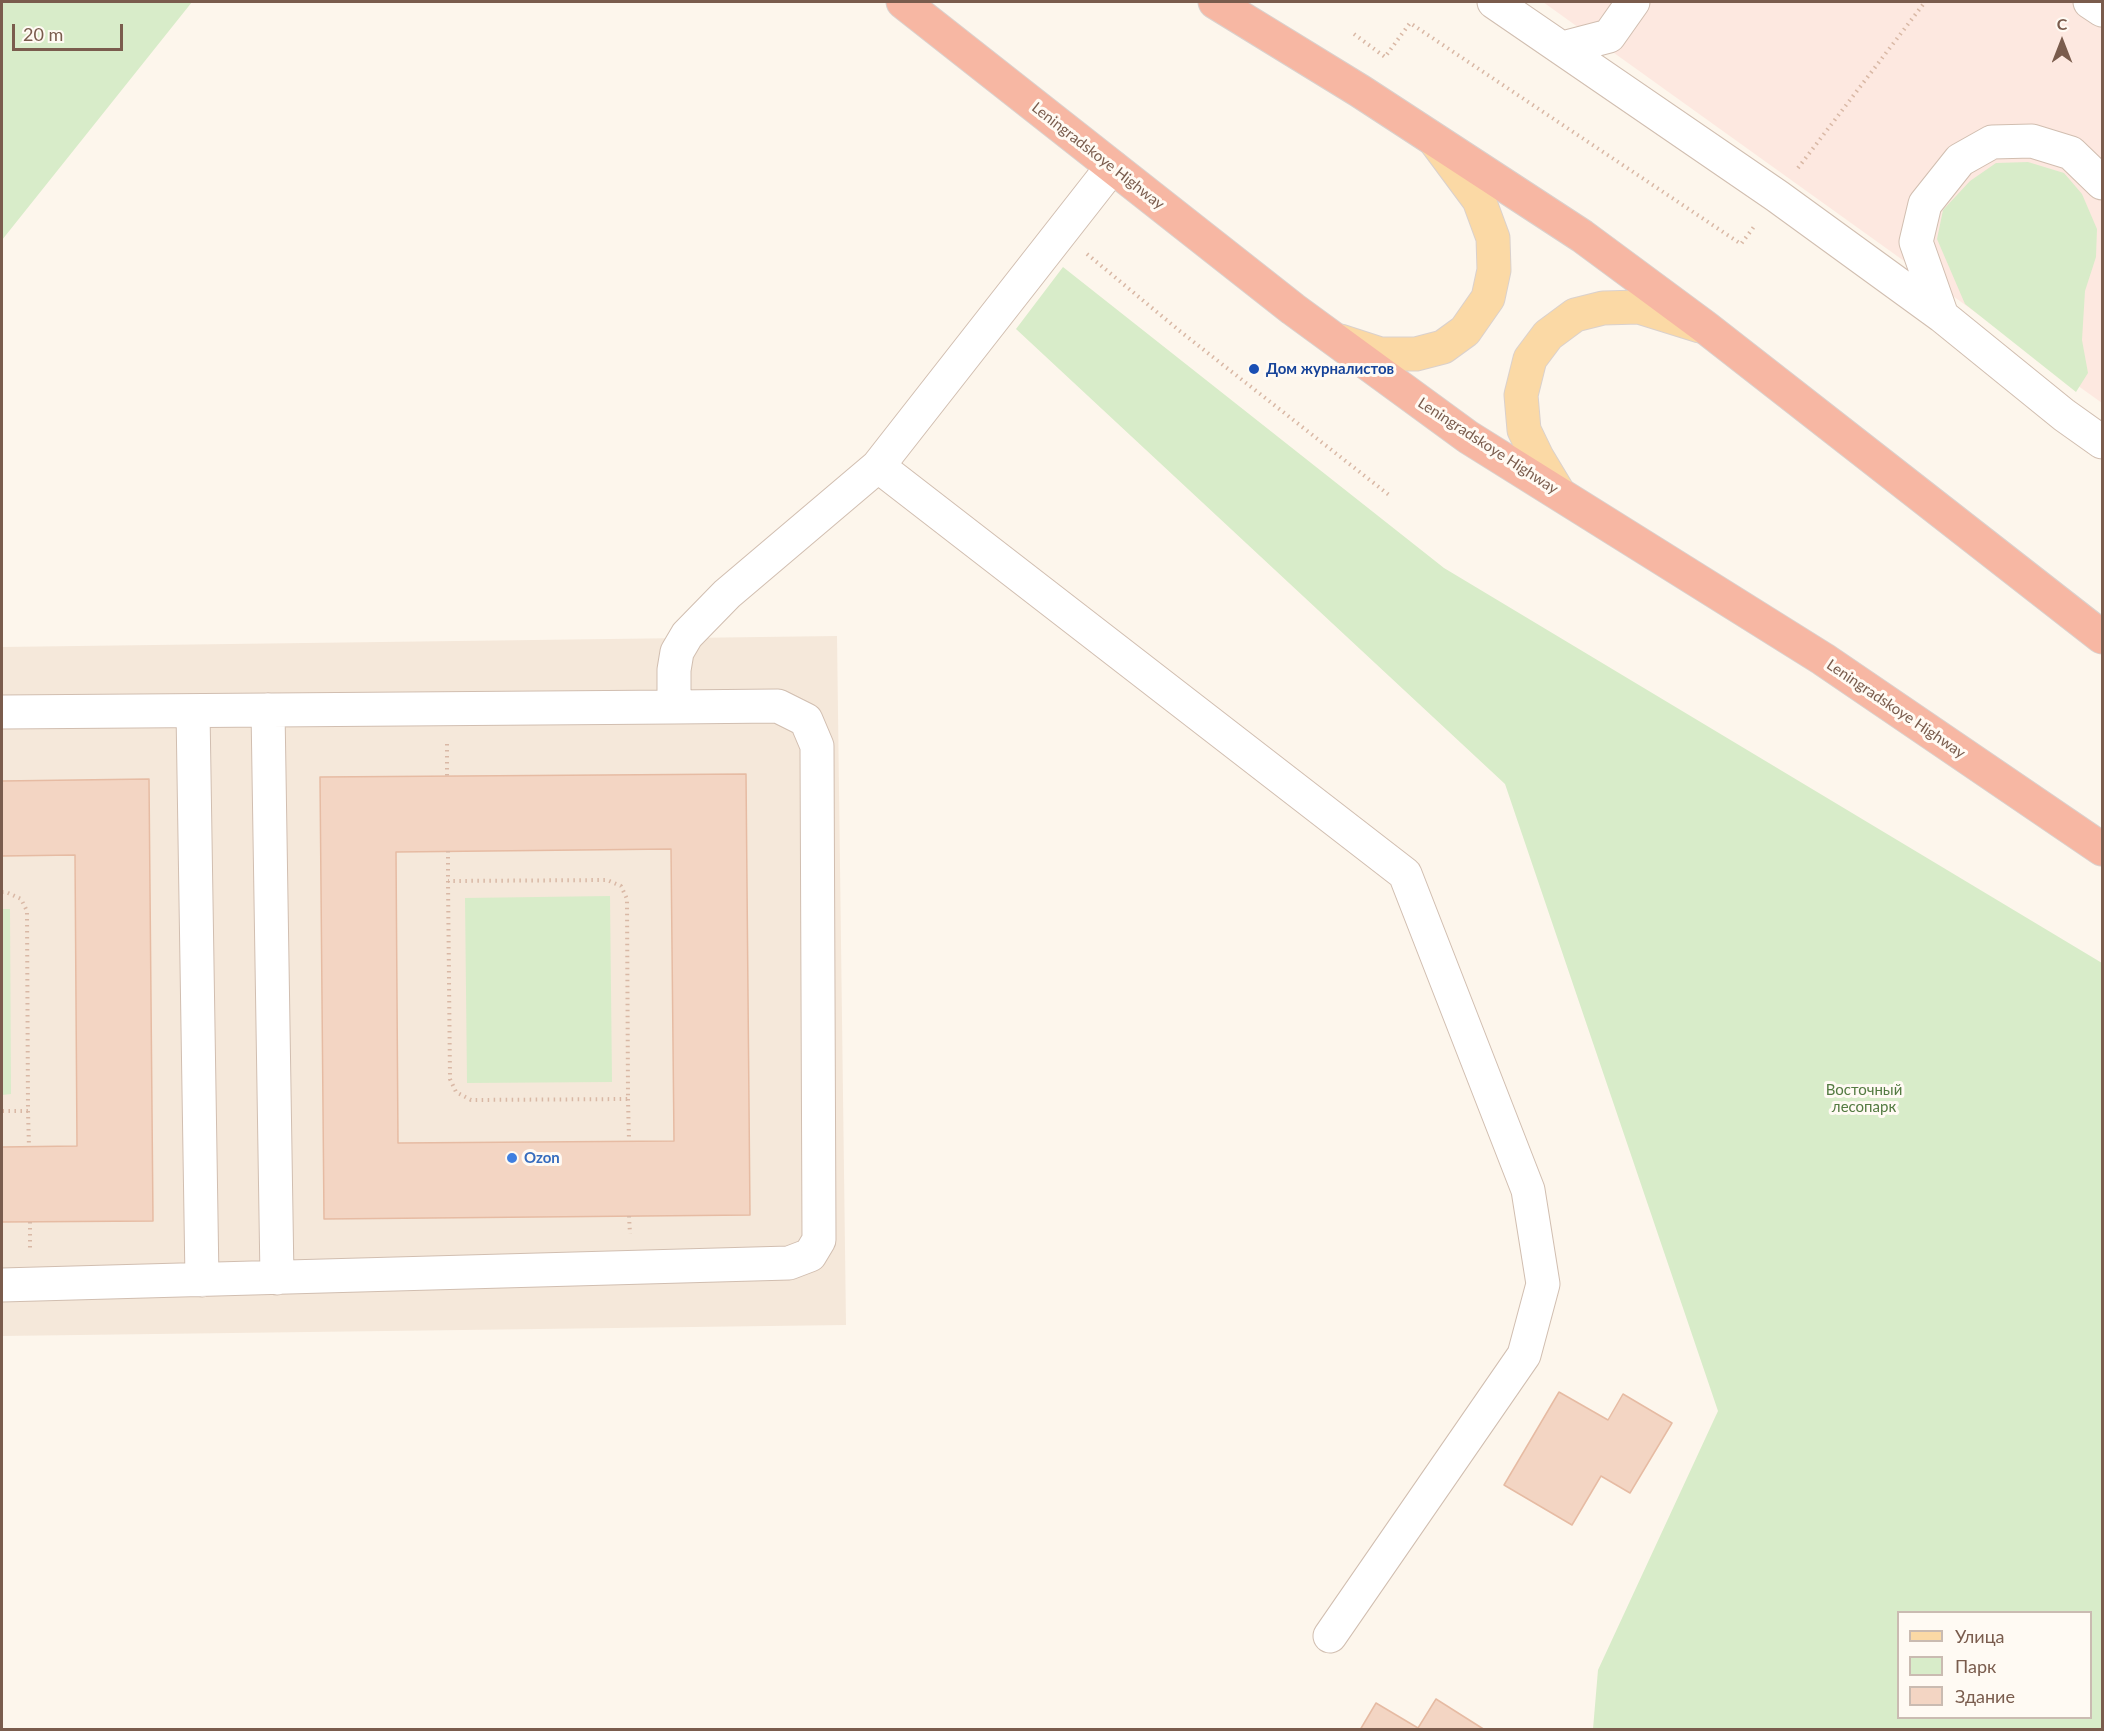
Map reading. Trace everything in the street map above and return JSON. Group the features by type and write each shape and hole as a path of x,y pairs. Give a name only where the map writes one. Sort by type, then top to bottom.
{"highway":[{"name":"Leningradskoye Highway","path":"903,2 1330,337 1468,437 1822,659 2103,849"},
{"path":"1215,2 1582,236 1705,327 2103,637"}],"main road":[{"path":"1330,337 1380,354 1416,354 1443,347 1466,331 1488,298 1494,270 1493,238 1479,200 1436,142"},
{"path":"1558,492 1524,430 1521,395 1530,359 1548,335 1575,315 1603,308 1639,307 1705,327"}],"street":[{"path":"1494,2 1777,196 1942,316 2064,415 2103,442"},
{"path":"1563,48 1609,36 1633,2"},
{"path":"2090,2 2103,10"},
{"path":"1942,316 1916,242 1924,204 1960,160 1992,142 2032,141 2071,153 2103,183"},
{"path":"674,707 674,670 677,652 687,635 727,594 878,466 1112,167"},
{"path":"878,466 1405,874 1524,1179 1528,1190 1543,1284 1524,1355 1330,1635"},
{"path":"2,712 778,706 806,720 817,747 819,1240 810,1255 789,1263 2,1285"},
{"path":"268,710 277,1278"},
{"path":"193,711 202,1280"}],"path":[{"path":"1354,34 1385,57 1410,23 1741,244 1925,2"},
{"path":"1060,233 1190,339 1389,495"},
{"path":"448,851 450,1079 456,1092 471,1100 628,1099"},
{"path":"448,881 607,880 621,886 627,899 629,1141"},
{"path":"2,892 21,899 27,911 29,1147"},
{"path":"2,1112 28,1111"}],"shaded area":[{"path":"1543,2 2102,2 2102,403"},
{"path":"837,636 846,1325 2,1336 2,647"}],"green space":[{"path":"2,2 192,2 2,240"},
{"path":"2028,162 2064,173 2082,194 2097,229 2096,257 2085,291 2082,340 2088,373 2076,392 1965,304 1937,239 1943,210 1970,181 1996,163"},
{"name":"Восточный лесопарк","path":"1063,267 1444,568 2102,963 2102,1729 1593,1729 1598,1670 1718,1411 1505,784 1016,329"},
{"path":"610,896 612,1082 467,1083 465,898"},
{"path":"2,909 10,909 11,1094 2,1095"}],"building":[{"path":"746,774 750,1215 324,1219 320,777","holes":["671,849 674,1141 398,1143 396,852"]},
{"path":"149,779 153,1221 2,1222 2,1147 77,1146 75,855 2,856 2,781"},
{"path":"1559,1392 1608,1420 1623,1394 1672,1423 1630,1493 1601,1476 1572,1525 1504,1485"},
{"path":"1436,1699 1485,1730 1360,1730 1376,1703 1418,1728"}],"place":[{"name":"Дом журналистов","path":"1254,369"},
{"name":"Ozon","path":"512,1158"}]}
